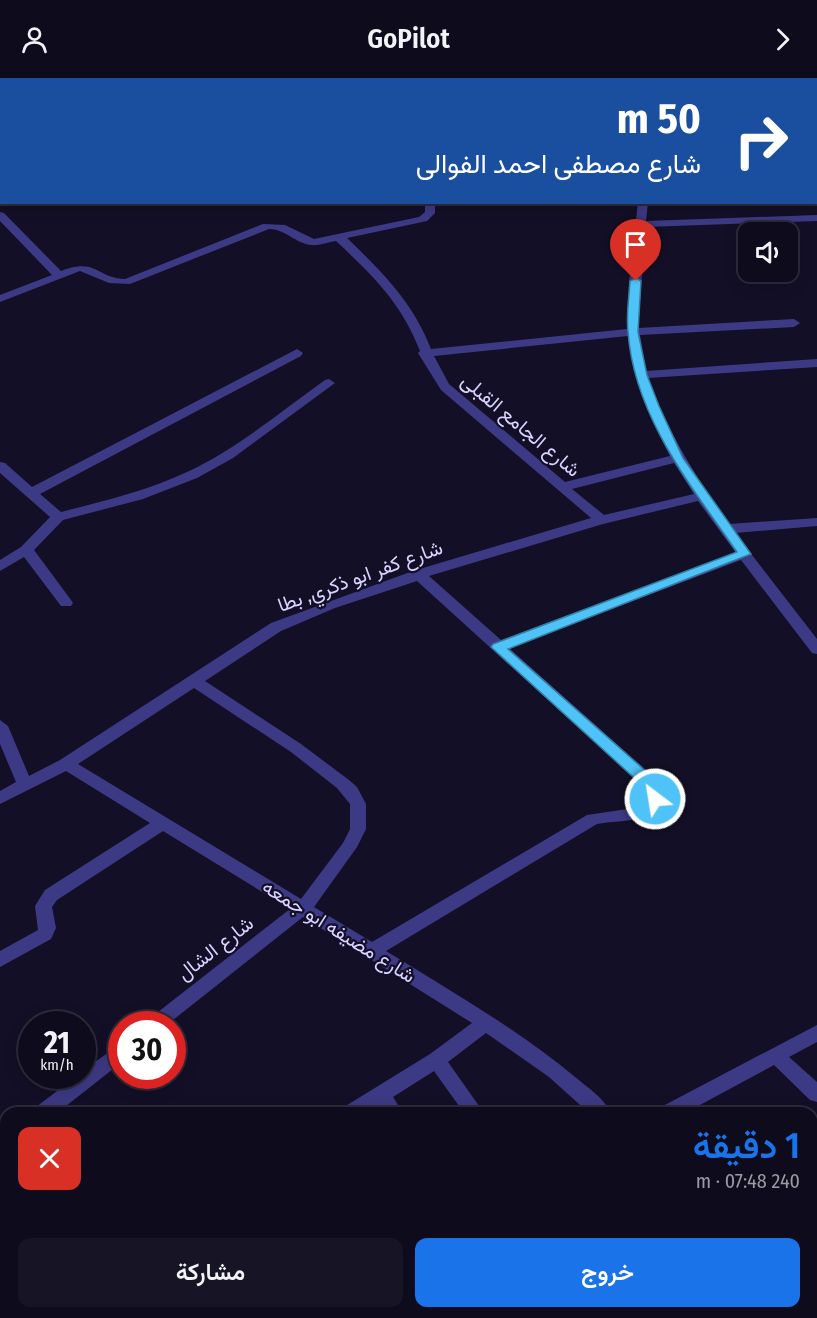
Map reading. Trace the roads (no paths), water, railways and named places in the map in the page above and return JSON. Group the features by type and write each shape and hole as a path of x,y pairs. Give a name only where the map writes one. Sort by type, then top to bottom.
{"street":[{"path":"0,299 86,268 112,282 126,282 273,225 285,226 309,242 423,219 430,213 430,204"},
{"path":"644,204 633,332 642,375 677,458 701,496 817,649"},
{"path":"0,215 60,276"},
{"path":"641,224 817,218"},
{"name":"شارع الجامع القبلى","path":"339,237 400,300 417,331 432,370 445,387 601,520"},
{"path":"424,353 633,332 794,323"},
{"path":"32,493 297,353"},
{"path":"642,375 817,363"},
{"path":"0,566 26,550 58,517 138,496 192,475 228,455 329,383"},
{"path":"563,487 677,458"},
{"path":"0,466 58,517"},
{"name":"شارع كفر ابو ذكري, بطا","path":"0,798 66,764 196,682 276,627 418,574 601,520 701,496"},
{"path":"727,530 817,522"},
{"path":"26,550 66,603"},
{"path":"498,647 745,554"},
{"path":"372,951 593,819 644,813 655,799 651,784 418,574"},
{"name":"شارع الشال","path":"171,1011 303,907 349,847 358,829 358,804 351,791 297,748 196,682"},
{"path":"0,726 25,784"},
{"name":"شارع مضيفه ابو جمعه","path":"66,764 303,907 486,1023 543,1064 595,1107"},
{"path":"0,960 45,934 47,928 43,906 51,895 163,824"},
{"path":"360,1107 436,1059 486,1023"},
{"path":"679,1107 817,1033"},
{"path":"776,1056 817,1095"},
{"path":"436,1059 471,1107"},
{"path":"50,1107 108,1062"},
{"path":"380,1094 390,1107"}]}
